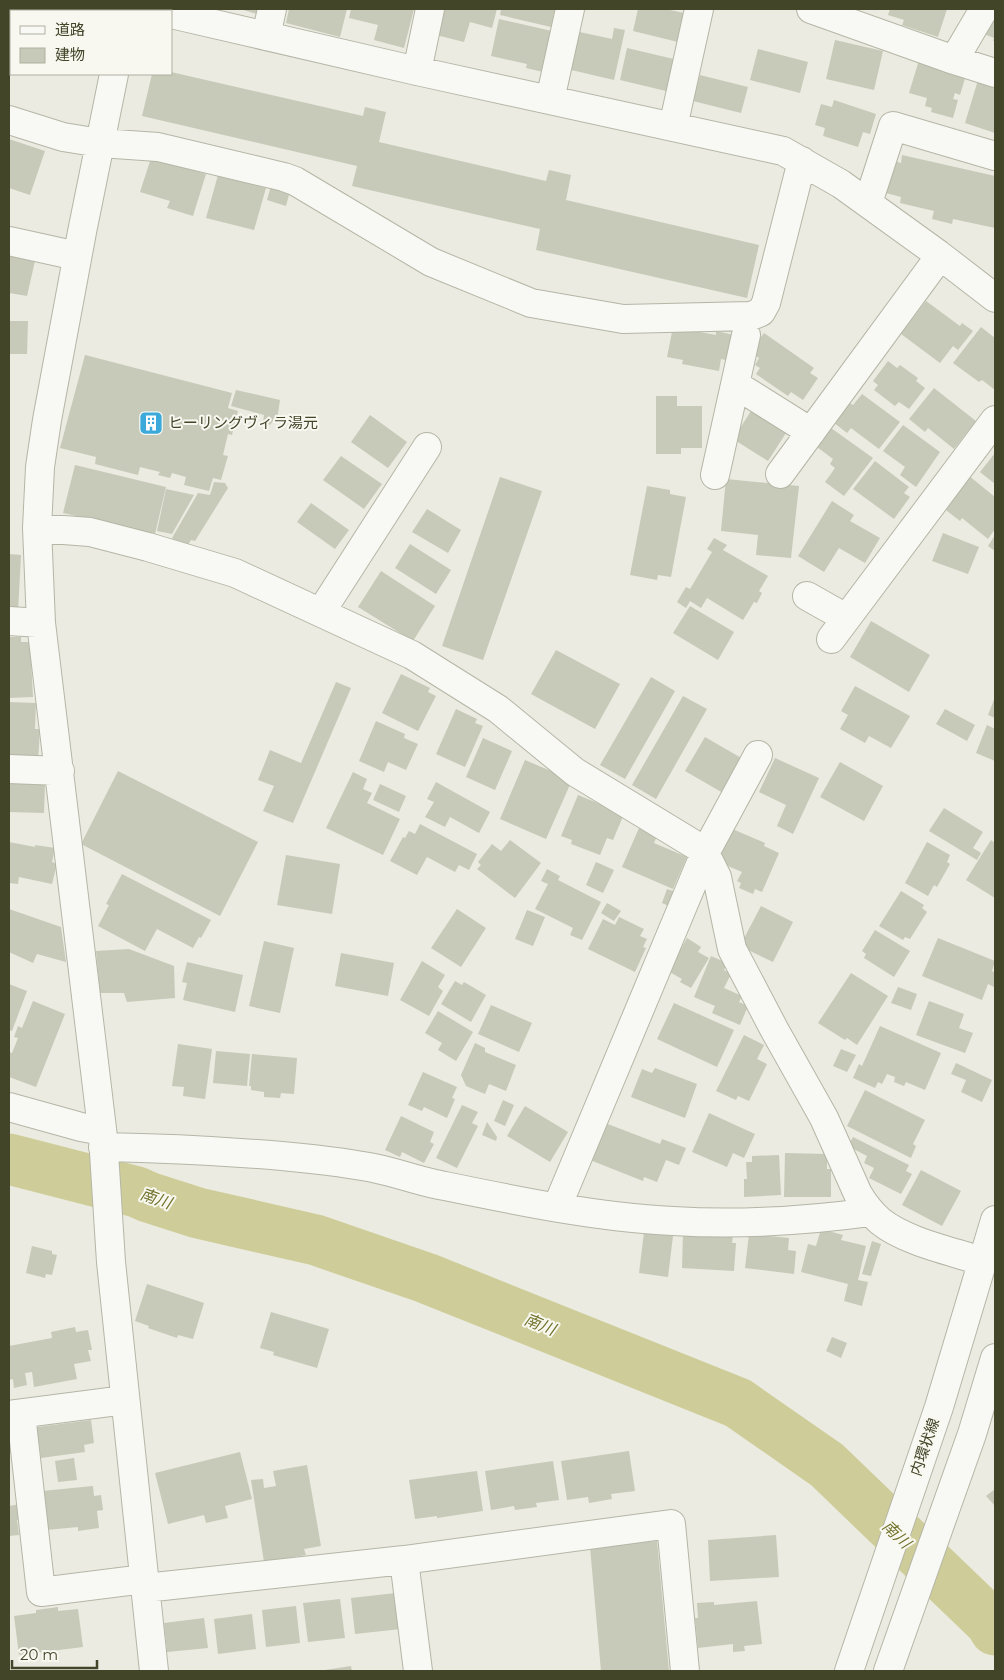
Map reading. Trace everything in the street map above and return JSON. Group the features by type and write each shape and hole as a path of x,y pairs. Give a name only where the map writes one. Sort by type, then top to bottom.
{"street":[{"path":"266,36 272,9"},
{"path":"417,71 430,9"},
{"path":"550,100 570,9"},
{"path":"673,127 699,9"},
{"path":"811,9 995,73"},
{"path":"954,60 984,9"},
{"path":"172,14 417,71 784,151 841,184 995,298"},
{"path":"114,75 77,256 42,458 37,528 41,623 103,1139 111,1262 154,1671"},
{"path":"9,120 63,137 100,143 158,147 284,177 295,181 431,262 531,303 623,318 751,316 761,312 766,303 802,161"},
{"path":"868,203 893,126 995,156"},
{"path":"9,241 77,256"},
{"path":"780,474 940,256"},
{"path":"715,475 746,336"},
{"path":"736,385 811,432"},
{"path":"807,596 838,628 995,420"},
{"path":"321,612 427,447"},
{"path":"37,528 90,532 235,573 412,655 498,708 575,772 693,843 705,853 717,876 732,949 824,1118 858,1194 871,1212 889,1227 905,1236 984,1262"},
{"path":"9,621 41,623"},
{"path":"557,1207 705,853 758,754"},
{"path":"9,769 60,771"},
{"path":"9,1107 81,1127 103,1139 316,1160 378,1169 432,1183 557,1207 670,1221 785,1221 871,1212"},
{"name":"内環状線","path":"849,1671 939,1407 984,1262 995,1220"},
{"path":"891,1664 995,1358"},
{"path":"126,1400 15,1415 41,1592 404,1560 672,1524 685,1671"},
{"path":"404,1560 418,1671"}],"building":[{"path":"240,9 259,9 257,14"},
{"path":"289,9 347,9 340,37 286,23"},
{"path":"351,9 414,9 404,48 374,40 378,25 349,18"},
{"path":"443,9 497,9 492,28 470,22 464,42 436,35"},
{"path":"501,9 555,9 551,27 500,15"},
{"path":"638,9 665,9 689,14 682,43 633,31"},
{"path":"890,9 947,9 938,37 902,25 904,20 888,15"},
{"path":"995,9 995,41 993,41 994,38 984,34"},
{"path":"499,19 552,31 543,72 526,68 527,64 491,56"},
{"path":"614,28 625,30 614,80 567,69 575,31 612,39"},
{"path":"835,40 883,51 874,90 826,79"},
{"path":"627,48 678,60 670,92 620,80"},
{"path":"758,49 808,62 800,93 750,80"},
{"path":"919,60 966,75 960,95 955,93 953,99 958,100 953,118 931,112 932,108 925,106 927,98 909,93"},
{"path":"172,72 363,116 365,107 386,112 379,142 546,181 549,170 571,175 566,200 759,245 747,298 536,250 540,229 352,186 357,166 142,116 152,75 172,75"},
{"path":"700,75 748,87 741,113 693,101"},
{"path":"978,80 995,85 995,133 965,123"},
{"path":"834,100 876,114 870,134 863,132 858,147 823,136 825,128 815,125 821,104 832,107"},
{"path":"9,139 45,151 30,195 9,188"},
{"path":"902,155 995,176 995,228 953,219 952,224 932,219 934,211 900,203 901,197 886,193 894,161 901,163"},
{"path":"151,158 206,174 193,216 167,208 170,201 140,192"},
{"path":"218,175 266,188 254,230 206,218"},
{"path":"271,186 290,191 286,206 267,200"},
{"path":"9,255 35,261 27,296 9,293"},
{"path":"926,301 960,326 962,323 973,331 958,350 953,346 940,363 901,334"},
{"path":"9,321 28,321 27,354 9,354"},
{"path":"673,327 716,335 716,331 734,335 730,361 721,359 719,371 682,364 683,360 667,357"},
{"path":"981,327 995,338 995,390 982,380 979,382 953,363"},
{"path":"764,333 814,368 810,373 818,378 803,400 791,392 788,396 756,374 760,368 755,365 759,358 750,352"},
{"name":"ヒーリングヴィラ湯元","path":"85,355 232,393 228,408 238,411 232,435 228,434 223,455 228,456 221,480 213,478 209,491 184,485 186,477 172,473 170,478 158,475 160,472 140,467 138,475 95,464 96,457 60,448"},
{"path":"888,361 897,368 900,365 918,378 916,381 925,388 909,409 899,402 895,406 874,390 878,385 873,381"},
{"path":"934,388 976,421 954,449 928,428 925,432 909,419"},
{"path":"236,390 280,400 278,414 270,425 263,422 264,415 231,406"},
{"path":"862,394 900,422 879,449 851,428 847,433 833,422 848,402 853,405"},
{"path":"656,396 677,396 677,406 702,406 702,448 681,448 681,454 656,454"},
{"path":"751,411 786,433 768,461 733,439"},
{"path":"370,415 407,442 388,468 351,442"},
{"path":"903,425 940,452 916,487 900,475 905,467 883,451"},
{"path":"831,428 873,458 844,496 825,482 835,468 830,464 833,459 817,447"},
{"path":"995,453 995,484 980,472"},
{"path":"341,456 382,484 364,509 323,480"},
{"path":"875,461 909,487 904,493 910,497 894,519 853,489"},
{"path":"75,465 166,487 155,534 63,513"},
{"path":"968,475 995,497 995,529 988,539 962,518 960,521 942,507"},
{"path":"500,477 542,491 483,660 442,646"},
{"path":"726,479 799,486 791,558 756,555 758,535 721,531"},
{"path":"214,482 225,483 228,488 195,541 191,540 188,545 173,539 198,493 210,495"},
{"path":"647,486 670,490 670,494 686,497 671,577 658,575 657,580 630,575"},
{"path":"166,489 194,495 172,534 157,531"},
{"path":"832,501 854,515 850,521 880,538 865,563 839,548 824,572 798,556"},
{"path":"311,503 349,530 335,549 297,522"},
{"path":"427,509 461,530 448,553 412,532"},
{"path":"943,533 979,547 968,574 932,561"},
{"path":"995,535 995,551 988,546"},
{"path":"714,538 727,545 723,550 768,576 759,591 762,593 757,603 754,602 743,620 707,598 701,608 690,601 686,608 677,602 686,587 690,589 712,552 707,549"},
{"path":"410,544 451,570 436,594 395,568"},
{"path":"9,554 21,555 18,612 9,612"},
{"path":"381,571 435,606 413,641 358,607"},
{"path":"690,606 734,632 718,660 673,633"},
{"path":"871,621 930,655 909,692 850,657"},
{"path":"9,637 21,637 21,642 30,642 33,697 9,698"},
{"path":"556,650 620,684 595,729 531,694"},
{"path":"401,674 430,688 428,692 436,696 418,731 382,713"},
{"path":"651,677 675,691 625,779 600,765"},
{"path":"336,682 351,688 293,823 263,811 274,786 258,780 270,750 301,763"},
{"path":"855,686 910,716 891,748 869,736 865,743 840,729 848,715 841,711"},
{"path":"683,696 707,709 656,799 632,785"},
{"path":"995,697 995,718 988,715"},
{"path":"9,702 36,703 35,729 40,729 38,762 9,760"},
{"path":"456,709 477,719 475,723 483,726 465,767 436,754"},
{"path":"945,709 975,725 967,741 936,724"},
{"path":"376,721 405,734 404,738 418,744 406,770 388,762 384,772 359,761"},
{"path":"987,725 995,729 995,761 976,753"},
{"path":"705,737 743,759 723,793 685,771"},
{"path":"483,738 512,751 495,790 466,777"},
{"path":"775,758 819,778 793,834 777,826 786,805 759,792"},
{"path":"525,760 572,780 546,839 500,819"},
{"path":"840,762 883,786 864,821 820,797"},
{"path":"118,771 258,842 220,916 81,844"},
{"path":"353,772 367,779 363,789 372,793 367,803 400,819 383,855 326,828"},
{"path":"436,782 490,812 479,833 450,817 445,827 425,817 434,802 427,799"},
{"path":"9,783 45,785 44,813 9,812"},
{"path":"380,784 406,796 399,812 373,800"},
{"path":"578,795 624,814 613,840 607,838 600,855 571,844 572,840 561,836"},
{"path":"944,808 983,832 973,848 981,853 977,860 929,831"},
{"path":"420,824 477,854 469,870 459,865 455,872 427,857 417,875 390,861 403,837 405,838 409,831 415,834"},
{"path":"639,828 657,836 654,843 687,857 673,889 622,867"},
{"path":"730,828 765,843 764,846 779,853 762,892 755,889 753,894 739,888 741,883 737,881 742,872 716,861"},
{"path":"510,840 541,863 515,898 477,869 481,865 478,862 492,844 501,851"},
{"path":"991,840 995,843 995,898 966,880"},
{"path":"9,842 35,847 35,845 55,848 52,862 57,864 52,884 19,877 18,884 9,883"},
{"path":"927,842 950,855 947,862 950,864 937,887 934,885 928,896 905,883"},
{"path":"286,855 340,864 332,914 277,905"},
{"path":"596,862 614,870 603,893 586,885"},
{"path":"547,869 560,876 558,880 601,902 582,940 570,935 573,928 535,909 548,884 541,881"},
{"path":"122,874 211,920 193,948 157,929 145,951 98,926 109,905 106,904"},
{"path":"667,889 676,892 671,907 662,903"},
{"path":"901,891 924,905 922,908 927,912 910,939 905,937 903,940 879,926"},
{"path":"607,903 621,911 614,921 601,913"},
{"path":"761,906 793,922 773,962 740,946"},
{"path":"9,909 61,927 66,962 37,954 33,963 9,952"},
{"path":"457,909 486,928 461,967 431,948"},
{"path":"527,910 545,917 533,946 515,939"},
{"path":"619,917 644,929 640,936 647,939 643,947 646,948 635,972 588,949 603,919 615,925"},
{"path":"875,930 910,951 894,977 864,958 866,954 862,951"},
{"path":"687,938 701,947 698,952 709,958 691,988 680,982 682,979 668,971"},
{"path":"938,938 995,961 992,971 995,973 994,987 988,984 982,1000 922,976"},
{"path":"264,941 294,948 280,1013 249,1006"},
{"path":"129,949 174,966 175,998 127,1002 124,993 100,993 96,951"},
{"path":"341,953 394,963 388,996 335,986"},
{"path":"711,956 727,963 724,970 731,974 724,988 742,996 739,1002 748,1006 740,1025 712,1013 715,1006 694,997"},
{"path":"422,961 445,975 438,987 443,991 429,1016 400,1000"},
{"path":"187,962 243,975 235,1012 183,1000 187,983 182,982"},
{"path":"851,973 888,996 857,1045 847,1038 845,1040 818,1023"},
{"path":"455,981 462,985 464,982 486,995 471,1022 441,1004"},
{"path":"9,984 27,991 12,1031 9,1030"},
{"path":"898,987 917,994 911,1010 891,1003"},
{"path":"33,1001 65,1014 36,1087 9,1077 9,1052 12,1053 18,1038 14,1037 18,1026 22,1028"},
{"path":"929,1001 964,1014 959,1028 973,1033 965,1053 916,1035"},
{"path":"674,1003 734,1030 717,1067 657,1039"},
{"path":"491,1005 532,1023 519,1052 478,1034"},
{"path":"438,1011 473,1032 456,1061 438,1050 442,1043 425,1033"},
{"path":"880,1026 941,1053 925,1090 906,1082 904,1086 894,1082 895,1077 887,1074 882,1084 878,1082 875,1088 853,1078 859,1064 862,1066"},
{"path":"744,1035 764,1045 757,1059 767,1064 749,1101 738,1096 736,1100 716,1091"},
{"path":"475,1043 485,1048 485,1052 516,1065 506,1091 489,1084 485,1094 466,1086 461,1075"},
{"path":"178,1044 212,1049 205,1099 183,1096 184,1087 172,1086"},
{"path":"841,1049 856,1055 847,1072 833,1066"},
{"path":"216,1051 250,1054 247,1086 213,1083"},
{"path":"252,1054 297,1058 294,1094 281,1093 280,1098 264,1097 264,1092 251,1090 251,1086 249,1086"},
{"path":"956,1063 992,1080 982,1102 961,1092 966,1080 951,1074"},
{"path":"655,1068 697,1084 685,1118 631,1097 642,1069 652,1073"},
{"path":"423,1072 457,1087 452,1098 455,1099 447,1118 424,1107 422,1111 408,1105"},
{"path":"865,1090 925,1120 913,1144 916,1146 911,1158 847,1126"},
{"path":"503,1100 514,1105 505,1126 494,1121"},
{"path":"462,1105 478,1112 472,1123 478,1126 457,1168 436,1158"},
{"path":"525,1106 568,1132 550,1162 507,1136"},
{"path":"709,1113 755,1134 744,1158 733,1153 727,1167 692,1152"},
{"path":"401,1116 434,1132 430,1142 434,1144 424,1163 402,1152 400,1157 385,1150"},
{"path":"487,1122 497,1137 496,1141 482,1135"},
{"path":"605,1123 660,1144 662,1139 686,1148 679,1165 666,1160 657,1182 644,1177 643,1181 590,1160"},
{"path":"853,1137 909,1165 906,1171 912,1174 901,1194 869,1178 874,1168 864,1163 867,1156 848,1146"},
{"path":"785,1153 827,1154 827,1169 831,1169 831,1197 784,1197"},
{"path":"779,1155 781,1195 744,1197 744,1179 747,1179 746,1162 752,1162 752,1156"},
{"path":"921,1170 961,1191 942,1226 902,1205"},
{"path":"821,1229 843,1235 841,1240 866,1246 858,1280 868,1282 862,1306 844,1301 848,1284 801,1272 808,1244 816,1246"},
{"path":"644,1232 673,1236 668,1277 639,1273"},
{"path":"683,1232 733,1235 732,1243 736,1243 734,1271 682,1268"},
{"path":"749,1234 789,1238 788,1250 796,1251 794,1274 745,1268"},
{"path":"872,1241 881,1244 871,1276 862,1274"},
{"path":"32,1246 52,1251 52,1254 57,1255 52,1275 46,1274 45,1278 26,1273"},
{"path":"147,1284 204,1303 193,1339 178,1335 177,1338 148,1328 149,1326 135,1321"},
{"path":"271,1312 329,1329 317,1368 273,1355 274,1352 260,1348"},
{"path":"75,1327 76,1332 88,1330 92,1350 88,1350 91,1361 74,1364 77,1379 34,1387 32,1372 25,1373 27,1385 14,1388 13,1379 9,1380 9,1346 52,1338 51,1332"},
{"path":"832,1337 847,1343 841,1358 826,1351"},
{"path":"91,1420 94,1443 84,1445 85,1452 41,1458 37,1427"},
{"path":"629,1451 635,1491 611,1494 612,1499 589,1503 588,1497 567,1500 561,1461"},
{"path":"240,1452 252,1499 225,1506 228,1518 206,1523 204,1515 168,1524 155,1473"},
{"path":"74,1458 77,1480 58,1482 55,1461"},
{"path":"553,1461 559,1500 536,1503 537,1507 515,1510 514,1506 491,1510 485,1471"},
{"path":"307,1465 321,1546 304,1549 306,1555 264,1562 251,1480 263,1479 264,1488 276,1486 273,1471"},
{"path":"477,1471 483,1511 437,1518 437,1516 415,1519 409,1480"},
{"path":"93,1486 94,1496 101,1495 103,1510 97,1511 99,1528 78,1531 78,1527 46,1530 42,1491"},
{"path":"995,1489 995,1506 986,1496"},
{"path":"20,1504 22,1519 17,1520 19,1535 9,1536 9,1506"},
{"path":"776,1535 779,1577 710,1581 708,1540"},
{"path":"657,1541 669,1671 601,1671 590,1547"},
{"path":"396,1593 401,1629 355,1634 351,1598"},
{"path":"340,1599 345,1638 308,1642 303,1603"},
{"path":"757,1601 762,1644 744,1646 745,1651 733,1652 733,1644 698,1648 695,1618 698,1618 697,1603 714,1602 714,1605"},
{"path":"296,1606 300,1643 266,1647 262,1610"},
{"path":"58,1607 58,1611 78,1609 83,1647 19,1655 14,1616"},
{"path":"252,1614 256,1649 218,1654 214,1619"},
{"path":"204,1618 208,1648 167,1652 164,1623"},
{"path":"351,1666 352,1671 325,1671 325,1670"}],"waterway":[{"name":"南川","path":"9,1159 137,1192 198,1213 316,1240 426,1278 738,1403 827,1465 991,1623 995,1630"}],"place":[{"name":"ヒーリングヴィラ湯元","path":"151,423"}]}
